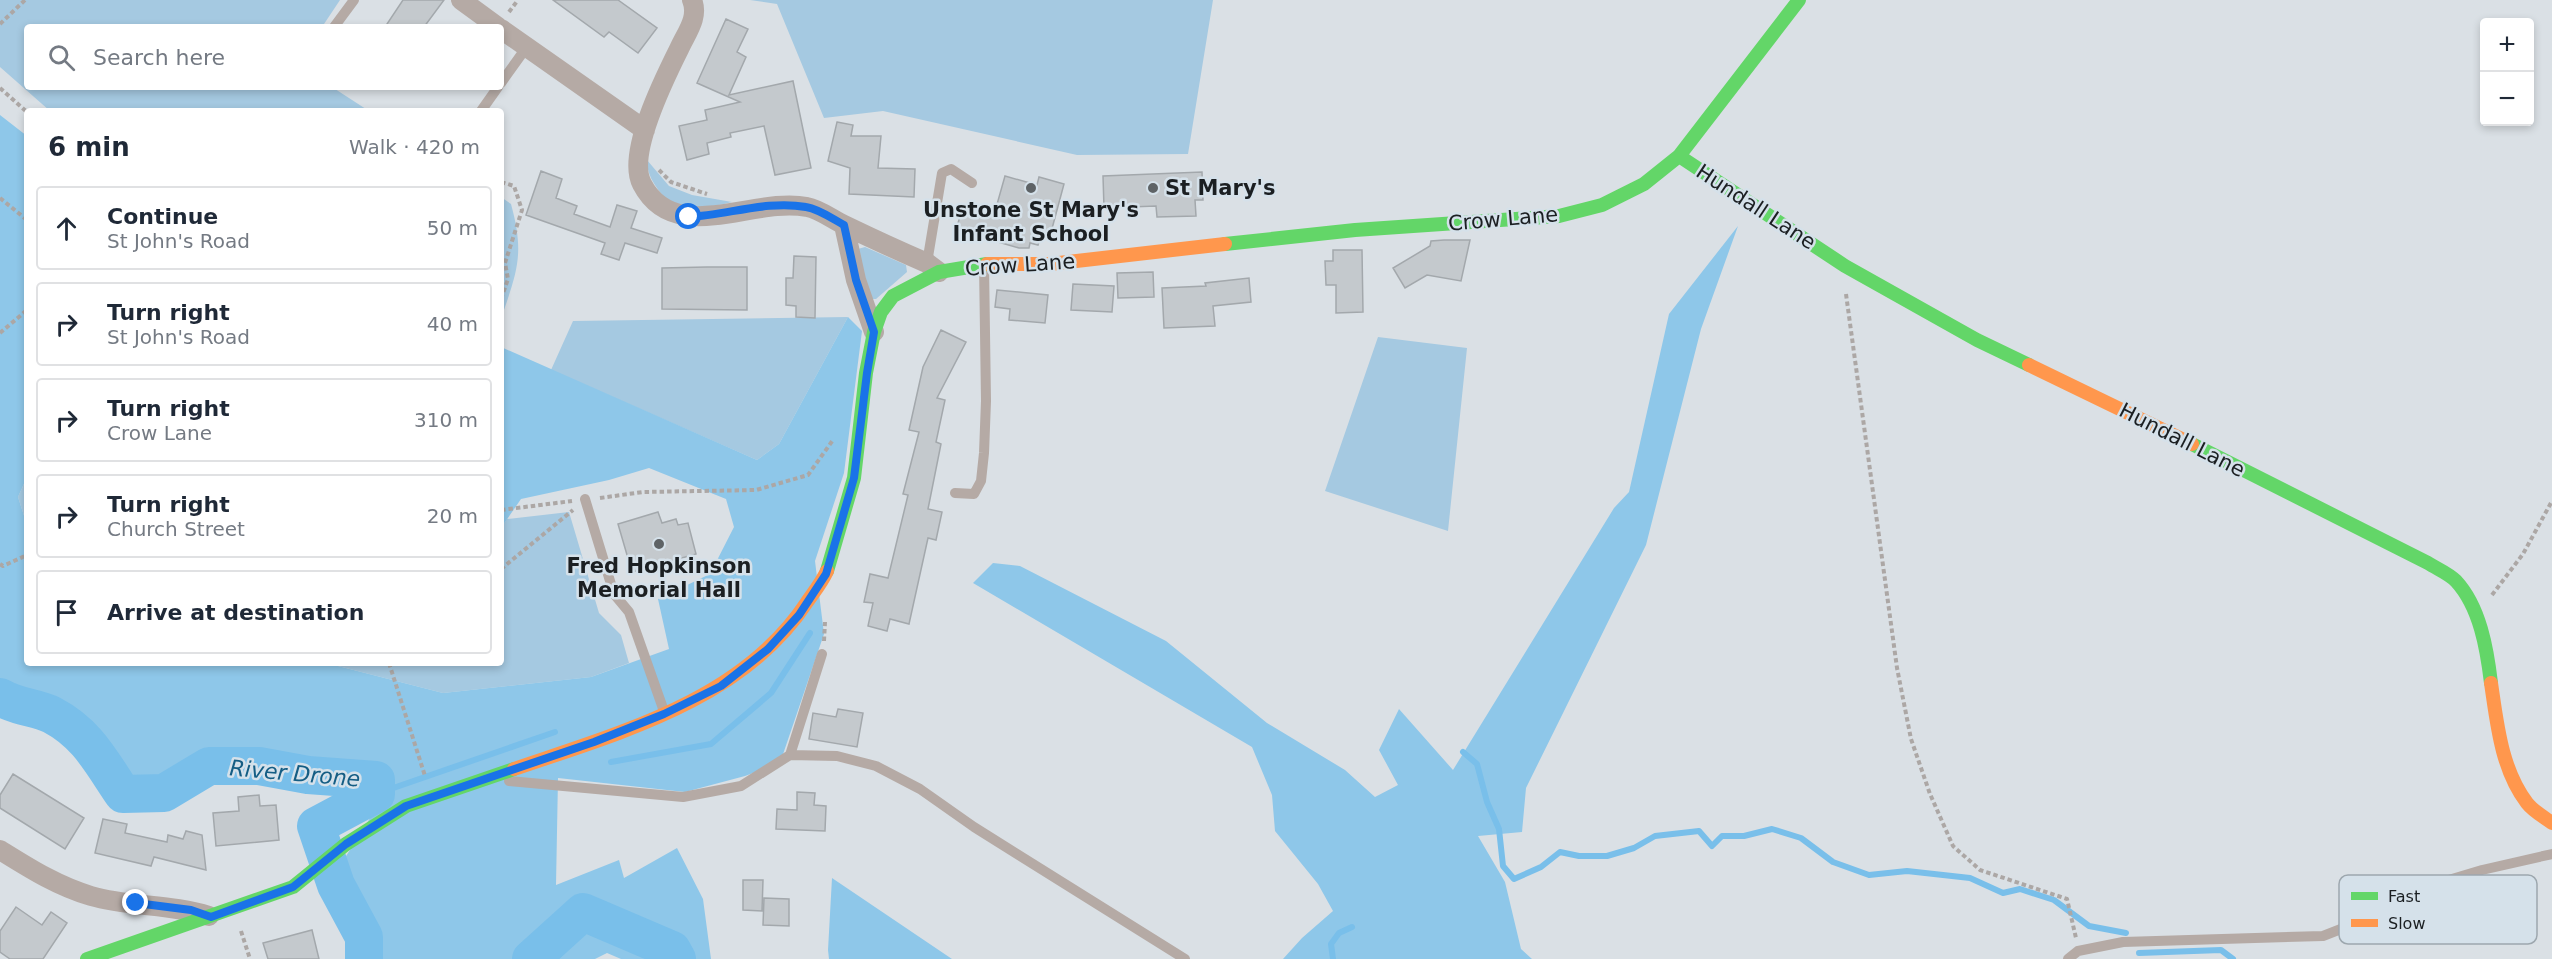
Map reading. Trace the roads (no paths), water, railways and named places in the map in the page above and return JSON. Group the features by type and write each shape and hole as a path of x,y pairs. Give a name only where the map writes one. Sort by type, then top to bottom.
{"street":[{"path":"461,0 494,24"},
{"path":"692,0 693,22 679,48 645,130 637,164 641,183 653,200 671,213 689,217 712,216 765,206 809,207 933,267"},
{"name":"Crow Lane","path":"87,959 293,887 316,871 346,844 406,806 485,780 664,714 721,686 768,649 799,615 826,574 854,478 867,373 874,332 881,312 893,296 933,267 1050,264 1355,230 1559,216 1602,205 1644,184 1679,156 1799,0"},
{"path":"504,32 645,130"},
{"name":"Hundall Lane","path":"1679,156 1845,266 1977,340 2123,410 2428,563 2457,583 2473,610 2488,652 2503,759 2522,800 2552,823"},
{"path":"844,225 856,280 874,332"},
{"path":"0,850 52,881 92,896 191,910 211,917"}],"lane":[{"path":"336,24 354,0"},
{"path":"504,79 526,48"},
{"path":"483,108 496,90"},
{"path":"933,267 942,173 951,169 972,183"},
{"path":"955,493 974,494 981,481 986,401 984,264"},
{"path":"585,500 614,594 629,612 664,714"},
{"path":"790,755 822,654"},
{"path":"485,780 557,784 683,797 741,786 790,755 837,756 876,766 920,789 974,827 1185,959"},
{"path":"2465,875 2552,854"},
{"path":"2068,959 2078,951 2123,942 2323,936 2339,930"}],"waterway":[{"path":"611,762 711,744 771,693 810,633"},
{"name":"River Drone","path":"0,697 52,715 75,731 93,750 123,794 164,793 209,766 259,766 308,775 376,780 376,794 316,826 336,885 364,937 364,959"},
{"path":"376,794 555,732"},
{"path":"1463,752 1477,764 1487,802 1499,829 1503,866 1514,879 1541,867 1560,852 1579,856 1607,856 1634,848 1655,836 1699,831 1712,846 1722,836 1744,836 1772,829 1801,838 1833,862 1869,875 1907,871 1970,878 2003,893 2020,889 2054,900 2089,926 2126,933"},
{"name":"River Drone","path":"531,959 583,912 672,950 677,959"},
{"path":"1333,959 1331,944 1339,933 1352,927"},
{"path":"2139,953 2221,950 2233,959"}],"place":[{"name":"Unstone St Mary's Infant School","path":"1031,188"},
{"name":"St Mary's","path":"1153,188"},
{"name":"Fred Hopkinson Memorial Hall","path":"659,544"}]}
